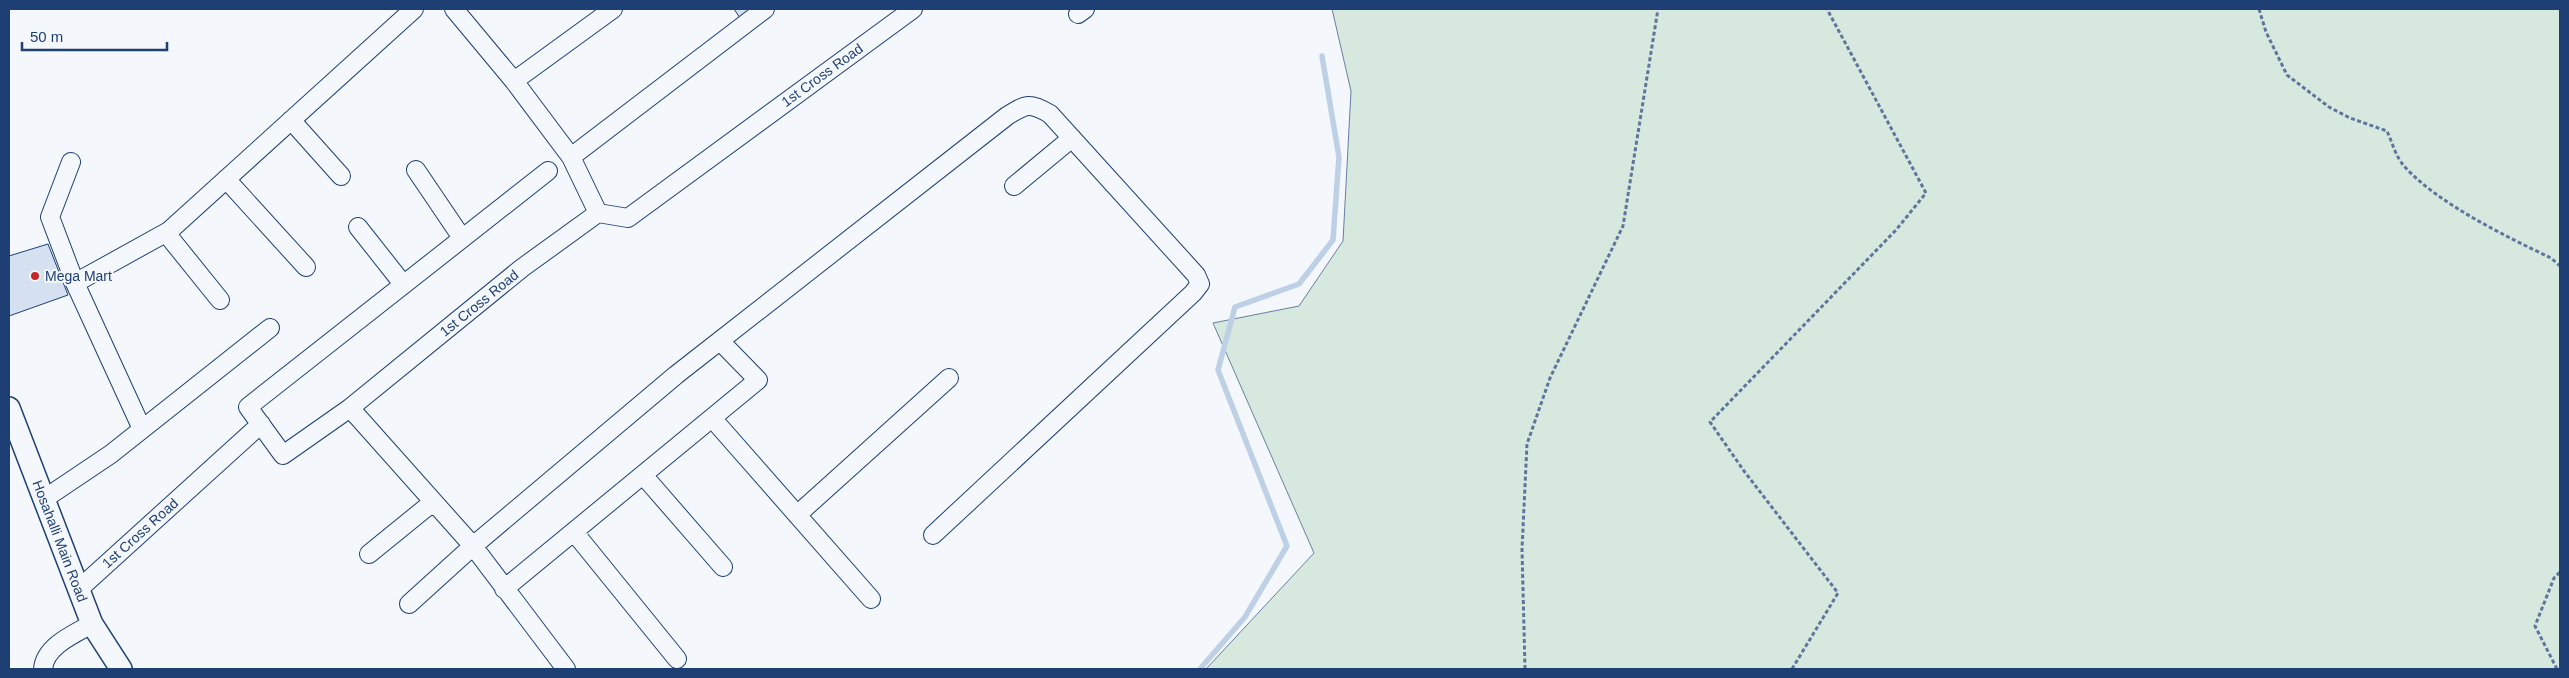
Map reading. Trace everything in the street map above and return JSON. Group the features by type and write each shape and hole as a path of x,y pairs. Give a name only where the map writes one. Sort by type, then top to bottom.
{"street":[{"path":"75,283 166,233 414,9"},
{"path":"454,9 514,81 571,157 598,213"},
{"path":"514,81 613,9"},
{"path":"571,157 765,9"},
{"name":"1st Cross Road","path":"79,589 261,424 283,455 350,408 522,268 598,213 628,218 910,10"},
{"path":"409,604 472,546 676,375 1014,111 1034,105 1050,114 1196,275 1200,284 933,535"},
{"path":"291,120 341,176"},
{"path":"1014,186 1072,138"},
{"path":"71,162 50,216 75,283 142,429"},
{"path":"416,170 462,238"},
{"path":"261,424 248,406 548,170"},
{"path":"226,180 306,267"},
{"path":"358,227 404,284"},
{"path":"166,233 220,300"},
{"path":"44,499 110,454 270,328"},
{"path":"504,589 758,380 720,341"},
{"path":"797,515 949,378"},
{"name":"Hosahalli Main Road","path":"9,408 92,624 121,669"},
{"path":"350,408 472,546 566,669"},
{"path":"712,418 871,599"},
{"path":"643,475 723,568"},
{"path":"369,554 433,502"},
{"path":"574,532 677,660"},
{"path":"44,669 44,660 64,639 92,624"}],"path":[{"path":"1525,669 1522,549 1527,444 1550,378 1623,226 1658,9"},
{"path":"1792,669 1838,593 1744,471 1710,422 1896,230 1926,193 1827,9"},
{"path":"2259,9 2266,32 2287,75 2329,107 2350,118 2388,131 2402,164 2422,183 2474,217 2551,258 2560,266"},
{"path":"2557,669 2535,626 2554,578 2560,572"}],"shaded area":[{"path":"1332,9 2560,9 2560,669 1206,669 1314,553 1213,323 1299,306 1343,241 1351,91"}],"building":[{"path":"734,9 759,9 742,21"},
{"name":"Mega Mart","path":"48,244 68,295 9,316 9,256"}],"waterway":[{"path":"1200,669 1245,617 1287,546 1218,370 1235,307 1299,284 1333,240 1339,157 1322,56"}],"place":[{"name":"Mega Mart","path":"35,276"}]}
